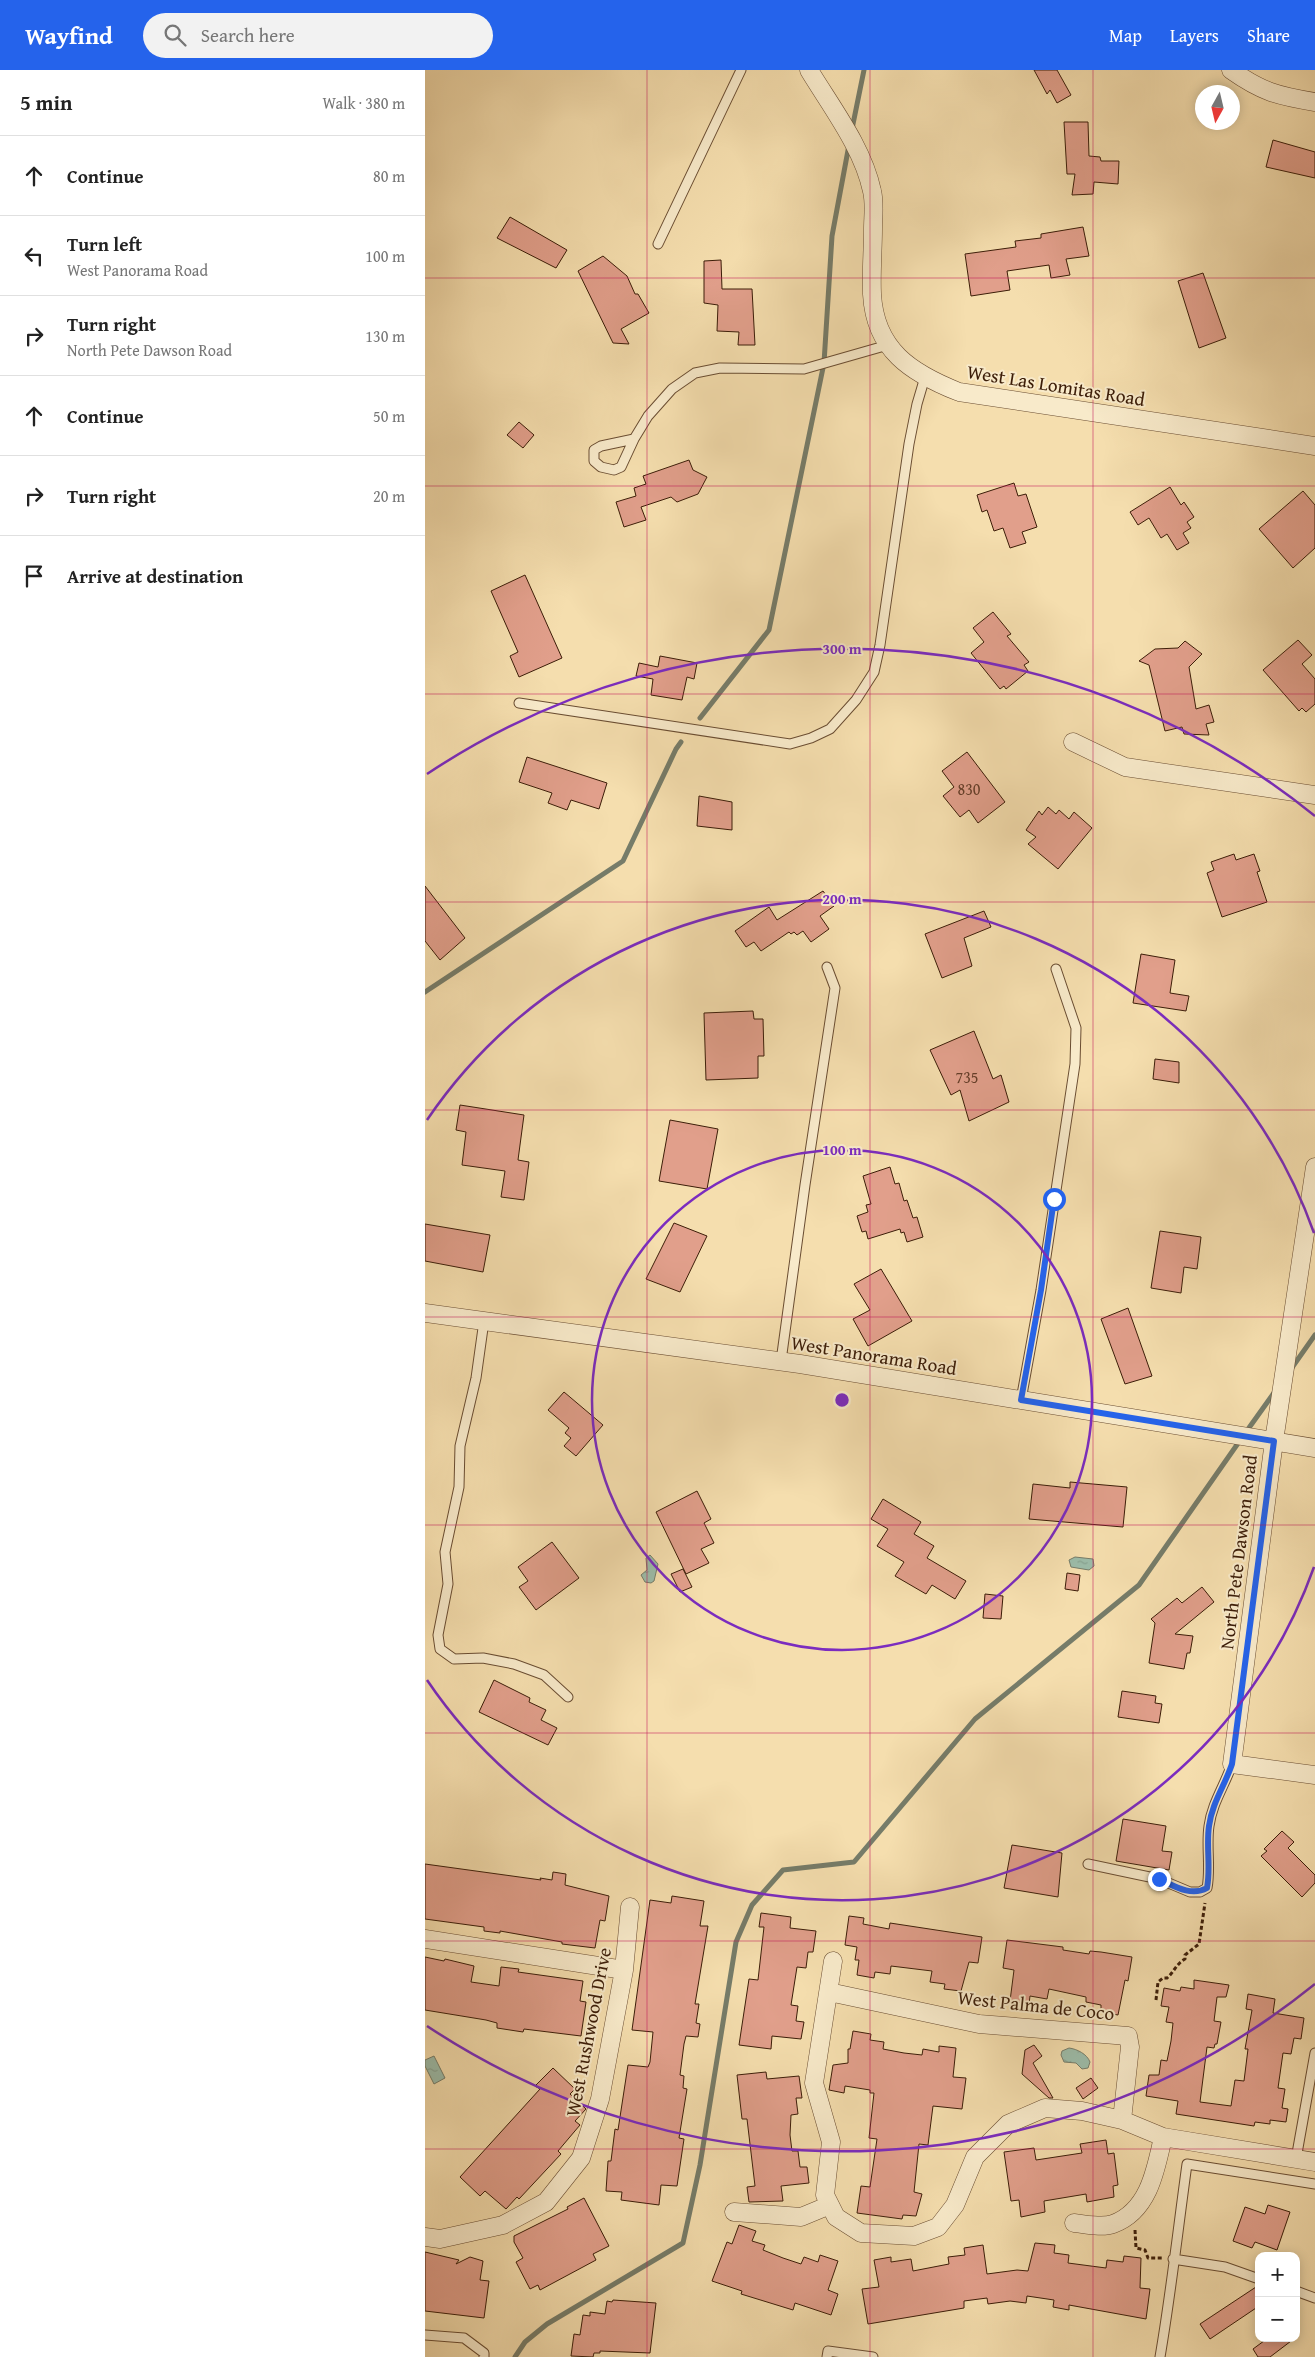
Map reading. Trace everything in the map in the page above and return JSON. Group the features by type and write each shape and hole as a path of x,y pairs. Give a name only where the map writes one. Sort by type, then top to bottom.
{"street":[{"name":"West Las Lomitas Road","path":"809,70 867,169 873,193 872,293 874,313 881,334 906,365 925,377 959,392 1315,446"},
{"path":"1231,70 1254,86 1277,96 1315,102"},
{"path":"1073,742 1125,768 1315,795"},
{"name":"North Pete Dawson Road","path":"1232,1764 1274,1441 1315,1167"},
{"name":"West Panorama Road","path":"425,1313 781,1361 1315,1448"},
{"path":"1232,1764 1315,1775"},
{"name":"West Rushwood Drive","path":"425,2236 440,2239 503,2225 546,2202 581,2158 600,2099 624,1970 630,1907"},
{"path":"425,1939 624,1970"},
{"path":"833,1960 814,2083 831,2142 825,2195 836,2217 861,2233 914,2236 938,2227 955,2204 975,2157 1008,2124 1045,2108 1082,2110 1121,2120 1163,2137 1315,2162"},
{"name":"West Palma de Coco","path":"829,1992 979,2024 1128,2036 1130,2047 1121,2120"},
{"path":"1074,2223 1112,2224 1134,2210 1147,2192 1155,2173 1163,2137"},
{"path":"735,2212 801,2217 830,2205"}],"lane":[{"path":"658,244 741,70"},
{"path":"634,439 601,446 594,450 594,461 601,467 614,470 621,467 634,439 648,416 671,389 695,373 720,368 804,369 889,345"},
{"path":"519,703 789,744 811,738 830,729 856,700 874,672 881,645 909,444 917,404 925,377"},
{"path":"781,1361 806,1176 835,988 827,968"},
{"path":"1021,1400 1041,1290 1075,1064 1076,1028 1056,969"},
{"path":"484,1321 475,1386 460,1446 459,1486 445,1552 448,1584 438,1635 440,1649 454,1659 483,1658 514,1664 544,1675 568,1697"},
{"path":"1088,1864 1145,1875 1190,1892 1199,1892 1207,1888 1209,1877 1209,1825 1213,1808 1232,1764"},
{"path":"1296,2159 1315,2053"},
{"path":"1160,2357 1171,2293 1173,2259 1187,2164 1315,2184"},
{"path":"1173,2259 1225,2267 1255,2278"},
{"path":"1300,2293 1315,2298"},
{"path":"425,2335 464,2338 484,2353 484,2357"},
{"path":"828,2354 873,2357"}],"path":[{"path":"1155,2000 1158,1982 1175,1972 1179,1962 1185,1960 1185,1955 1199,1944 1207,1888"},
{"path":"1145,2250 1148,2258 1173,2259"}],"water":[{"path":"650,1555 658,1564 654,1581 651,1583 645,1582 641,1575 647,1570 646,1558"},
{"path":"1075,1557 1093,1559 1094,1566 1089,1570 1071,1567 1069,1560"},
{"path":"1069,2048 1087,2057 1090,2062 1088,2068 1082,2069 1076,2063 1064,2062 1061,2055 1062,2051"},
{"path":"434,2056 445,2078 434,2084 425,2066 425,2060"}],"building":[{"path":"1034,70 1057,70 1071,95 1057,103 1050,90 1047,94"},
{"path":"1064,122 1088,122 1089,156 1100,157 1101,161 1119,161 1118,184 1094,182 1093,194 1072,195 1075,174 1067,174"},
{"path":"1273,140 1315,152 1315,178 1266,167"},
{"path":"510,217 567,250 556,268 497,238"},
{"path":"1083,227 1089,256 1066,259 1070,275 1051,278 1049,265 1007,271 1010,290 971,296 965,254 1016,247 1015,241 1041,238 1041,234"},
{"path":"603,256 627,276 635,294 638,294 649,313 621,329 629,344 613,343 578,271"},
{"path":"721,260 722,289 752,289 755,345 738,345 739,332 717,331 718,305 704,303 704,261"},
{"path":"1203,273 1226,338 1199,348 1178,281"},
{"path":"519,422 534,435 523,448 507,435"},
{"path":"689,460 693,470 707,477 698,494 677,502 671,497 641,507 646,520 624,527 616,502 636,496 634,488 646,484 643,476"},
{"path":"1014,483 1018,496 1026,494 1037,527 1022,532 1026,543 1010,548 1003,528 994,531 987,510 982,512 977,495"},
{"path":"1170,487 1181,505 1184,502 1194,517 1187,522 1191,528 1183,533 1189,543 1177,550 1167,534 1161,538 1149,518 1138,525 1130,512"},
{"path":"1303,491 1315,505 1315,548 1293,568 1259,529"},
{"path":"525,575 562,658 519,677 510,656 518,652 491,591"},
{"path":"993,612 1011,634 1007,636 1029,662 1024,665 1028,671 1006,689 1004,686 1000,689 971,653 984,642 973,628"},
{"path":"1298,640 1312,655 1302,664 1315,679 1315,704 1306,712 1302,708 1299,711 1263,670"},
{"path":"1185,641 1202,654 1189,667 1196,709 1209,705 1214,722 1206,724 1209,735 1184,734 1182,727 1165,731 1149,665 1139,661 1155,649 1178,648"},
{"path":"660,656 697,663 694,679 687,677 682,700 651,695 653,679 636,676 639,663 658,667"},
{"path":"967,752 1005,802 978,823 969,810 960,817 943,796 954,787 942,771"},
{"path":"527,757 607,783 599,809 571,800 567,810 548,803 552,793 519,782"},
{"path":"699,796 732,802 732,830 697,826"},
{"path":"1048,807 1056,814 1059,810 1069,819 1074,812 1092,828 1058,869 1028,844 1036,837 1026,830 1039,811 1042,815"},
{"path":"1234,854 1236,860 1254,854 1260,871 1257,872 1267,902 1222,917 1207,873 1214,870 1211,862"},
{"path":"425,886 465,938 440,960 425,941"},
{"path":"823,891 834,906 820,916 829,929 811,942 803,931 797,935 794,932 791,934 789,932 761,951 754,942 746,947 735,931 769,907 777,920"},
{"path":"984,911 991,927 964,938 972,966 942,978 925,934"},
{"path":"1141,954 1175,960 1170,993 1189,996 1186,1011 1133,1003"},
{"path":"753,1011 754,1019 763,1019 764,1056 758,1056 758,1078 706,1080 704,1013"},
{"path":"974,1031 993,1079 1001,1075 1009,1102 969,1121 960,1090 951,1095 930,1050"},
{"path":"1155,1059 1179,1062 1179,1083 1153,1079"},
{"path":"460,1105 524,1115 518,1160 529,1162 524,1200 501,1197 505,1171 462,1165 466,1132 456,1130"},
{"path":"670,1120 718,1129 707,1189 659,1181"},
{"path":"890,1167 895,1184 899,1183 904,1201 907,1200 913,1218 917,1217 923,1237 907,1242 904,1232 901,1233 900,1229 868,1239 866,1231 862,1232 857,1216 868,1212 866,1205 871,1204 863,1176"},
{"path":"674,1223 707,1236 680,1292 646,1279"},
{"path":"425,1224 490,1235 483,1272 425,1261"},
{"path":"1160,1231 1201,1237 1197,1269 1184,1267 1181,1293 1151,1288"},
{"path":"881,1269 912,1321 868,1346 853,1319 870,1310 854,1284"},
{"path":"1128,1308 1152,1376 1125,1384 1101,1319"},
{"path":"564,1392 603,1425 576,1456 564,1446 571,1438 565,1433 569,1428 548,1410"},
{"path":"1070,1482 1127,1487 1123,1527 1029,1519 1033,1484 1070,1488"},
{"path":"697,1491 711,1519 704,1523 714,1543 701,1549 709,1563 686,1574 656,1512"},
{"path":"883,1499 921,1522 914,1534 934,1546 927,1558 966,1581 955,1599 932,1585 926,1594 895,1576 904,1562 877,1546 888,1529 871,1519"},
{"path":"552,1542 579,1578 536,1610 519,1587 528,1581 518,1567"},
{"path":"683,1569 692,1587 680,1592 671,1574"},
{"path":"1067,1573 1080,1575 1078,1591 1065,1589"},
{"path":"1202,1587 1214,1602 1175,1634 1193,1636 1190,1653 1187,1653 1184,1669 1149,1663 1155,1623 1151,1619 1177,1598 1182,1603"},
{"path":"985,1594 1003,1596 1001,1619 983,1618"},
{"path":"494,1680 530,1698 529,1702 546,1710 541,1720 557,1728 548,1745 479,1712"},
{"path":"1122,1691 1156,1696 1155,1703 1162,1704 1159,1723 1118,1717"},
{"path":"1123,1819 1166,1826 1162,1851 1172,1852 1169,1870 1116,1861"},
{"path":"1282,1831 1294,1842 1288,1848 1315,1875 1315,1883 1302,1897 1261,1856 1267,1851 1264,1849"},
{"path":"1012,1845 1062,1853 1058,1897 1004,1888"},
{"path":"425,1864 541,1880 540,1878 552,1880 553,1872 566,1874 565,1885 609,1896 605,1921 600,1920 595,1948 562,1944 562,1942 500,1931 500,1933 484,1931 484,1927 425,1919"},
{"path":"672,1896 704,1901 700,1926 708,1926 695,2004 699,2004 696,2023 700,2024 698,2037 686,2036 680,2075 684,2076 683,2088 687,2089 679,2138 684,2139 677,2186 661,2185 659,2205 621,2200 622,2192 606,2191 608,2161 611,2161 615,2129 618,2130 628,2065 648,2067 650,2062 653,2032 632,2030 650,1900 671,1903"},
{"path":"761,1913 791,1917 790,1928 816,1931 813,1952 808,1952 806,1968 797,1967 791,2005 798,2006 796,2021 804,2022 801,2039 772,2036 771,2049 739,2045 749,1979 758,1980 764,1927 759,1927"},
{"path":"849,1916 864,1918 863,1924 889,1929 890,1923 982,1937 978,1963 969,1962 961,1991 944,1989 945,1984 930,1982 932,1971 891,1966 890,1974 875,1972 874,1978 857,1975 859,1960 855,1960 857,1947 845,1945"},
{"path":"1007,1940 1063,1947 1063,1950 1089,1954 1090,1951 1132,1957 1128,1981 1125,1980 1118,2015 1101,2012 1101,2005 1086,2002 1086,1997 1049,1989 1047,1999 1030,1996 1029,2004 1010,2001 1014,1970 1003,1968"},
{"path":"425,1957 444,1961 445,1959 474,1966 471,1982 499,1986 501,1967 519,1969 518,1972 583,1981 580,2001 586,2002 581,2036 524,2029 523,2032 497,2028 497,2023 486,2020 425,2010"},
{"path":"1194,1980 1229,1985 1226,1997 1217,1997 1214,2021 1221,2022 1217,2044 1215,2044 1214,2048 1207,2047 1200,2102 1231,2106 1235,2080 1244,2081 1248,2049 1245,2049 1252,2010 1246,2009 1248,1994 1275,1999 1273,2013 1304,2018 1301,2039 1294,2038 1291,2054 1283,2053 1278,2088 1285,2089 1282,2108 1288,2109 1286,2122 1270,2120 1270,2124 1255,2122 1254,2126 1176,2114 1178,2101 1146,2096 1149,2075 1159,2075 1161,2060 1167,2061 1171,2041 1173,2023 1166,2022 1169,2007 1161,2006 1164,1988 1180,1991 1181,1987 1194,1989"},
{"path":"853,2031 871,2034 870,2040 884,2042 883,2049 904,2053 922,2055 923,2049 939,2052 939,2046 956,2048 953,2077 966,2078 962,2109 933,2106 928,2145 919,2144 914,2192 922,2194 916,2216 903,2215 902,2219 857,2213 861,2186 870,2187 877,2139 869,2138 874,2093 870,2093 870,2090 845,2086 844,2093 829,2090 833,2065 848,2063 848,2049 850,2049"},
{"path":"1034,2045 1042,2056 1033,2063 1053,2098 1049,2098 1022,2074 1025,2050"},
{"path":"553,2068 575,2089 570,2094 586,2109 575,2121 580,2125 558,2151 561,2154 519,2199 517,2197 506,2209 485,2191 480,2196 460,2177 540,2089 535,2086"},
{"path":"766,2072 767,2079 799,2076 802,2098 796,2098 798,2114 791,2115 790,2135 792,2151 798,2151 800,2167 807,2167 809,2183 781,2186 783,2201 749,2202 747,2187 755,2186 747,2119 742,2119 737,2075"},
{"path":"1091,2078 1098,2088 1083,2099 1076,2088"},
{"path":"1106,2140 1108,2154 1114,2153 1118,2185 1113,2186 1114,2197 1087,2202 1086,2194 1044,2201 1045,2212 1021,2217 1019,2200 1011,2201 1004,2152 1034,2148 1036,2160 1082,2153 1080,2144"},
{"path":"584,2198 609,2246 593,2254 596,2260 540,2290 538,2285 530,2289 516,2262 523,2258 514,2242 514,2236 568,2209 567,2207"},
{"path":"1268,2205 1290,2212 1277,2250 1255,2242 1252,2248 1233,2241 1245,2207 1265,2214"},
{"path":"739,2225 756,2231 752,2241 765,2245 763,2250 783,2258 801,2264 804,2257 818,2262 820,2255 838,2261 828,2290 838,2294 831,2315 795,2303 793,2310 741,2294 742,2291 712,2281 727,2242 732,2244"},
{"path":"1035,2243 1055,2245 1054,2253 1069,2255 1068,2263 1106,2268 1107,2260 1123,2262 1124,2256 1141,2258 1140,2288 1150,2289 1146,2319 1069,2305 1069,2310 1053,2307 1054,2300 1027,2296 1026,2303 1010,2301 988,2304 987,2298 964,2301 964,2308 868,2324 862,2289 879,2287 874,2260 891,2257 891,2262 911,2259 913,2271 949,2264 948,2257 965,2255 964,2248 983,2245 987,2274 1017,2270 1028,2271"},
{"path":"425,2252 459,2260 456,2264 470,2257 483,2261 480,2280 489,2281 484,2318 425,2311"},
{"path":"1255,2288 1255,2309 1210,2339 1200,2324"},
{"path":"613,2300 656,2303 650,2353 600,2351 600,2353 594,2353 593,2357 571,2356 574,2334 580,2335 583,2315 590,2316 590,2312 605,2314 607,2301 612,2302"},
{"path":"1263,2342 1290,2342 1270,2357 1258,2357 1253,2349"}],"waterway":[{"path":"852,129 864,70"},
{"path":"700,718 769,630 824,363 832,236 849,145"},
{"path":"425,992 623,861 681,742"},
{"path":"1291,1369 1315,1335"},
{"path":"1246,1432 1276,1390"},
{"path":"515,2357 525,2342 547,2324 683,2243 700,2165 736,1942 752,1905 783,1870 854,1862 975,1719 1139,1585 1241,1439"}],"route":[{"path":"1054,1199 1041,1290 1021,1400 1274,1441 1232,1764 1213,1808 1209,1825 1207,1847 1209,1877 1207,1888 1199,1892 1190,1892 1159,1879"}]}
